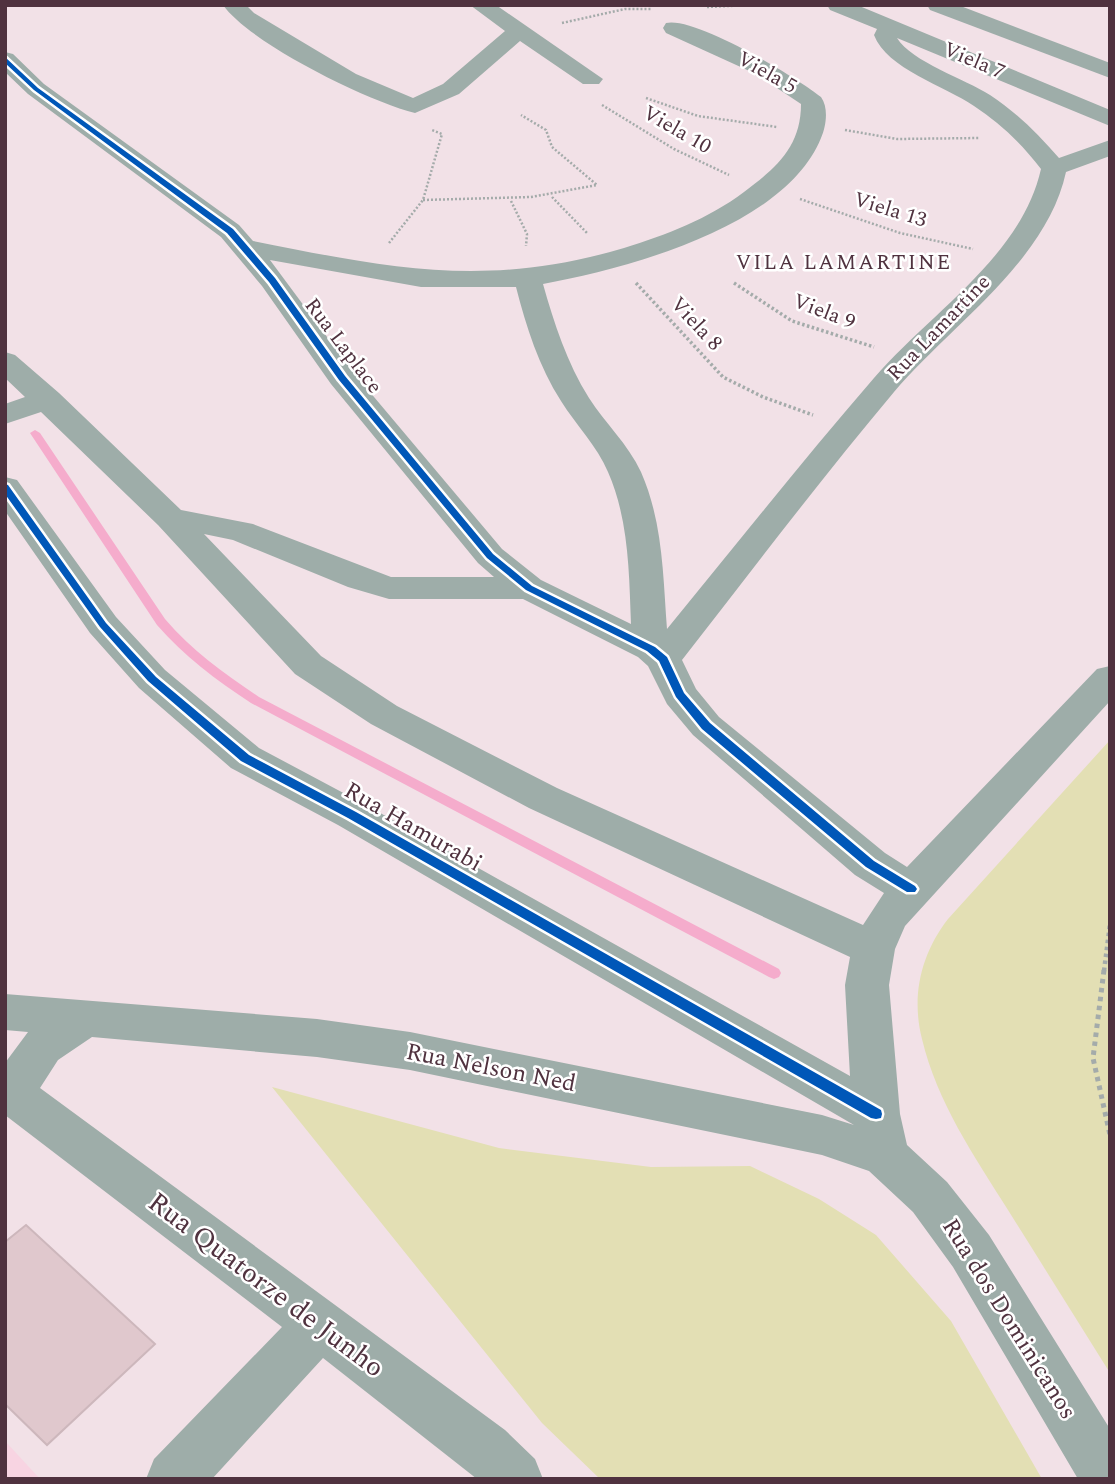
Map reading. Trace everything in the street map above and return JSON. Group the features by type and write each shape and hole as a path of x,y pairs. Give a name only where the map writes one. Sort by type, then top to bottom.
{"street":[{"path":"234,5 246,18 337,75 374,93 415,106 451,89 519,31"},
{"path":"481,5 561,59 592,90"},
{"name":"Viela 7","path":"838,5 1110,119"},
{"name":"Viela 7","path":"937,5 1110,71"},
{"path":"889,26 885,35 890,45 917,65 981,98 1017,125 1054,168 1110,147"},
{"name":"Viela 5","path":"674,28 765,68 792,83 813,102 812,130 805,149 765,189 742,205"},
{"name":"Rua Laplace","path":"5,59 36,89 230,231 342,378 490,556 529,589 657,654"},
{"name":"Rua Lamartine","path":"657,654 908,358 1007,256 1043,207 1054,183 1054,168"},
{"name":"Rua Laplace","path":"244,247 360,270 435,278 528,278 614,260 712,224 742,205"},
{"path":"528,278 540,328 571,393 624,469 643,536 657,654 680,695 706,726 870,863 911,889"},
{"path":"5,361 48,399 170,518 308,665 384,715 542,798 873,949"},
{"path":"5,415 48,399"},
{"name":"Rua Hamurabi","path":"5,487 103,625 152,679 245,758 352,815 880,1135"},
{"path":"170,518 241,531 317,563 389,588 529,589"},
{"path":"880,1135 867,985 873,949 888,917 911,889 1110,678"},
{"name":"Rua Nelson Ned","path":"5,1012 317,1038 410,1051 822,1135 880,1135"},
{"path":"8,1095 36,1051 59,1032 89,1018"},
{"name":"Rua Quatorze de Junho","path":"8,1095 486,1450 515,1479"},
{"name":"Rua dos Dominicanos","path":"880,1135 971,1251 1108,1479"},
{"path":"174,1479 319,1325"}],"path":[{"path":"704,7 751,5"},
{"path":"561,59 587,38 560,21 625,9 653,9"},
{"path":"360,270 394,239 423,200 442,134 404,121 415,106"},
{"path":"423,200 511,201 552,197 597,185 552,147 546,130 521,115"},
{"path":"511,201 527,234 524,270 528,278"},
{"path":"1110,924 1093,1058 1110,1135"}],"shaded area":[{"path":"1110,740 1110,1373 982,1169 947,1107 922,1039 918,991 931,946 948,919"},
{"path":"272,1087 499,1148 651,1167 750,1166 819,1199 876,1235 951,1321 1042,1479 600,1479 542,1423"},
{"path":"5,1441 40,1479 5,1479"}],"building":[{"path":"26,1225 155,1344 47,1445 5,1404 5,1242"}],"waterway":[{"path":"35,433 161,622 182,645 217,674 255,700 774,973"}],"cycle path":[{"path":"5,59 36,89 230,231 272,280 342,378 490,556 529,588 651,649 663,659 680,695 706,726 870,864 911,889"},
{"path":"5,487 103,625 152,679 245,758 352,815 876,1114"}],"district":[{"name":"VILA LAMARTINE","path":"844,263"}]}
